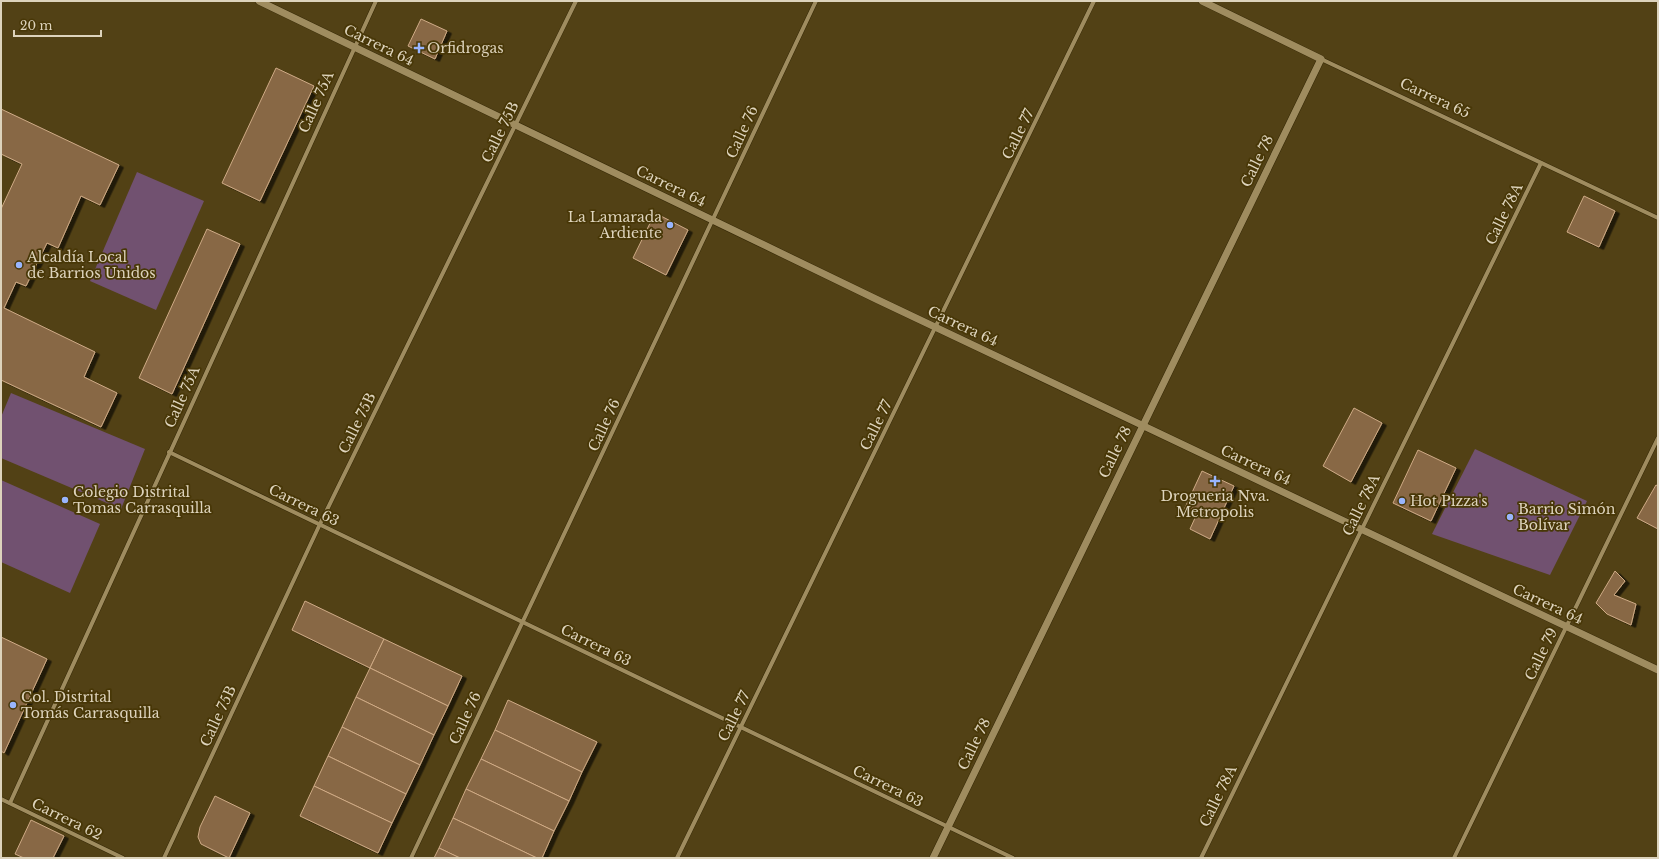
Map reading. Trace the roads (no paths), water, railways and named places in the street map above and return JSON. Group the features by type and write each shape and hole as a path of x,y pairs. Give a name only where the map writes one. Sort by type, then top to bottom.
{"street":[{"name":"Carrera 64","path":"259,1 353,48 936,328 1658,670"},
{"name":"Calle 75A","path":"10,803 353,48 376,1"},
{"name":"Calle 75B","path":"164,858 320,524 576,1"},
{"name":"Calle 76","path":"411,858 816,1"},
{"name":"Calle 77","path":"677,858 1094,1"},
{"name":"Carrera 65","path":"1202,1 1658,218"},
{"name":"Calle 78","path":"933,858 1321,58"},
{"name":"Calle 78A","path":"1200,858 1541,162"},
{"name":"Calle 79","path":"1454,858 1658,438"},
{"name":"Carrera 63","path":"169,452 1013,858"},
{"name":"Carrera 62","path":"1,799 123,858"}],"place":[{"name":"Orfidrogas","path":"419,48"},
{"name":"La Lamarada Ardiente","path":"670,225"},
{"name":"Alcaldía Local de Barrios Unidos","path":"19,265"},
{"name":"Drogueria Nva. Metropolis","path":"1215,481"},
{"name":"Colegio Distrital Tomas Carrasquilla","path":"65,500"},
{"name":"Hot Pizza's","path":"1402,501"},
{"name":"Barrio Simón Bolívar","path":"1510,517"},
{"name":"Col. Distrital Tomás Carrasquilla","path":"13,705"}]}
